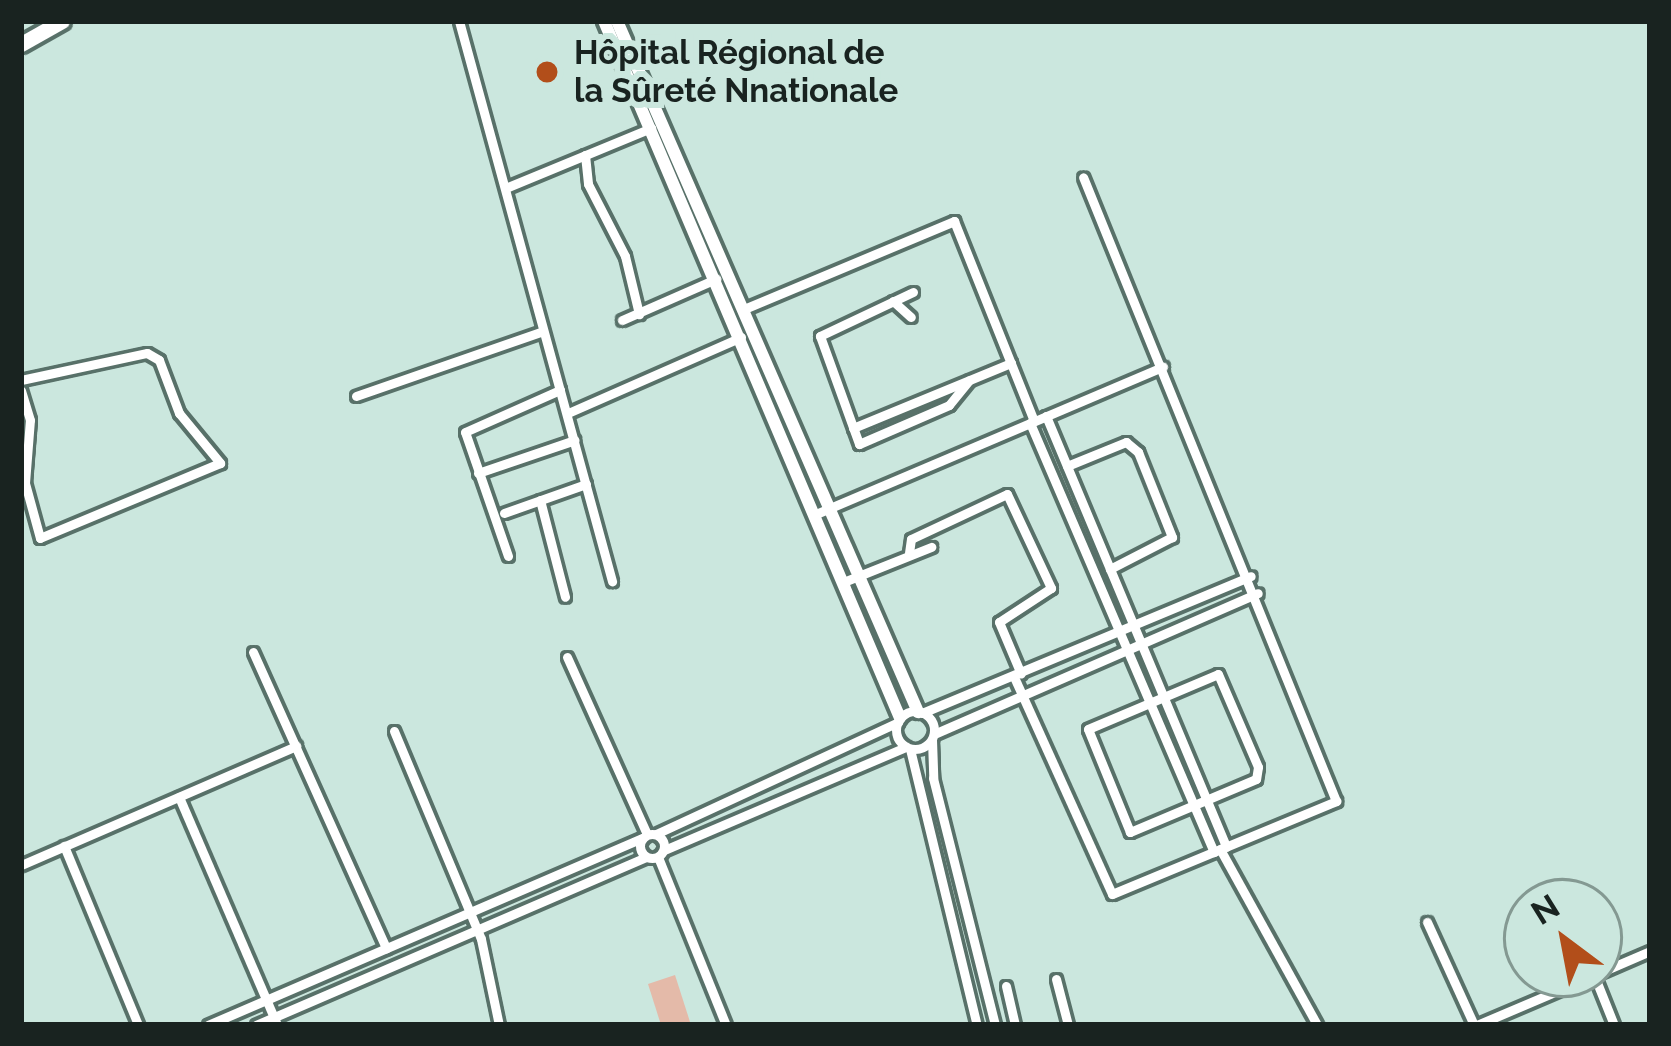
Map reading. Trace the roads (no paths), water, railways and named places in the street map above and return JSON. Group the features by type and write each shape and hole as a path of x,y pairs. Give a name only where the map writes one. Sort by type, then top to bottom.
{"main road":[{"path":"21,48 62,21"}],"street":[{"path":"21,48 75,21"},
{"path":"459,21 508,187 541,332 568,413 611,580"},
{"path":"604,21 622,48 744,309 823,511"},
{"path":"617,21 651,128 664,143 741,337 853,579 933,737 933,778 995,1025"},
{"path":"508,187 651,128"},
{"path":"585,154 588,184 625,256 639,314"},
{"path":"908,553 911,538 929,528 1010,497 1051,588 999,622 1021,694 1112,894 1336,801 1258,593 1083,177"},
{"path":"744,309 954,221 1195,808 1317,1025"},
{"path":"622,320 716,279"},
{"path":"913,292 820,336 860,444 950,405 969,380"},
{"path":"893,301 911,317"},
{"path":"356,396 541,332"},
{"path":"568,413 741,337"},
{"path":"21,380 147,352 159,360 177,410 220,461 42,538 32,529 23,483 30,420 21,390"},
{"path":"853,428 1012,363"},
{"path":"823,511 1162,368"},
{"path":"508,556 465,432 560,390"},
{"path":"1037,420 1067,466 1111,569 1208,803 1220,849"},
{"path":"478,473 575,440"},
{"path":"1067,466 1126,442 1138,452 1172,537 1111,569"},
{"path":"504,513 586,484"},
{"path":"540,500 565,597"},
{"path":"853,579 908,553 932,548"},
{"path":"208,1025 648,835 899,720 1251,576"},
{"path":"853,579 908,748 977,1025"},
{"path":"256,1025 276,1021 1258,593"},
{"path":"253,652 386,948"},
{"path":"567,657 648,835 726,1025"},
{"path":"1222,678 1258,772 1247,787 1130,832 1087,737 1092,726 1148,701 1222,678"},
{"path":"394,731 479,933 499,1025"},
{"path":"21,865 296,746"},
{"path":"178,797 276,1021"},
{"path":"648,835 656,854"},
{"path":"64,846 138,1025"},
{"path":"1427,922 1476,1025 1540,998"},
{"path":"1056,980 1068,1025"},
{"path":"1006,986 1016,1025"}],"place":[{"name":"Hôpital Régional de la Sûreté Nnationale","path":"547,72"}]}
